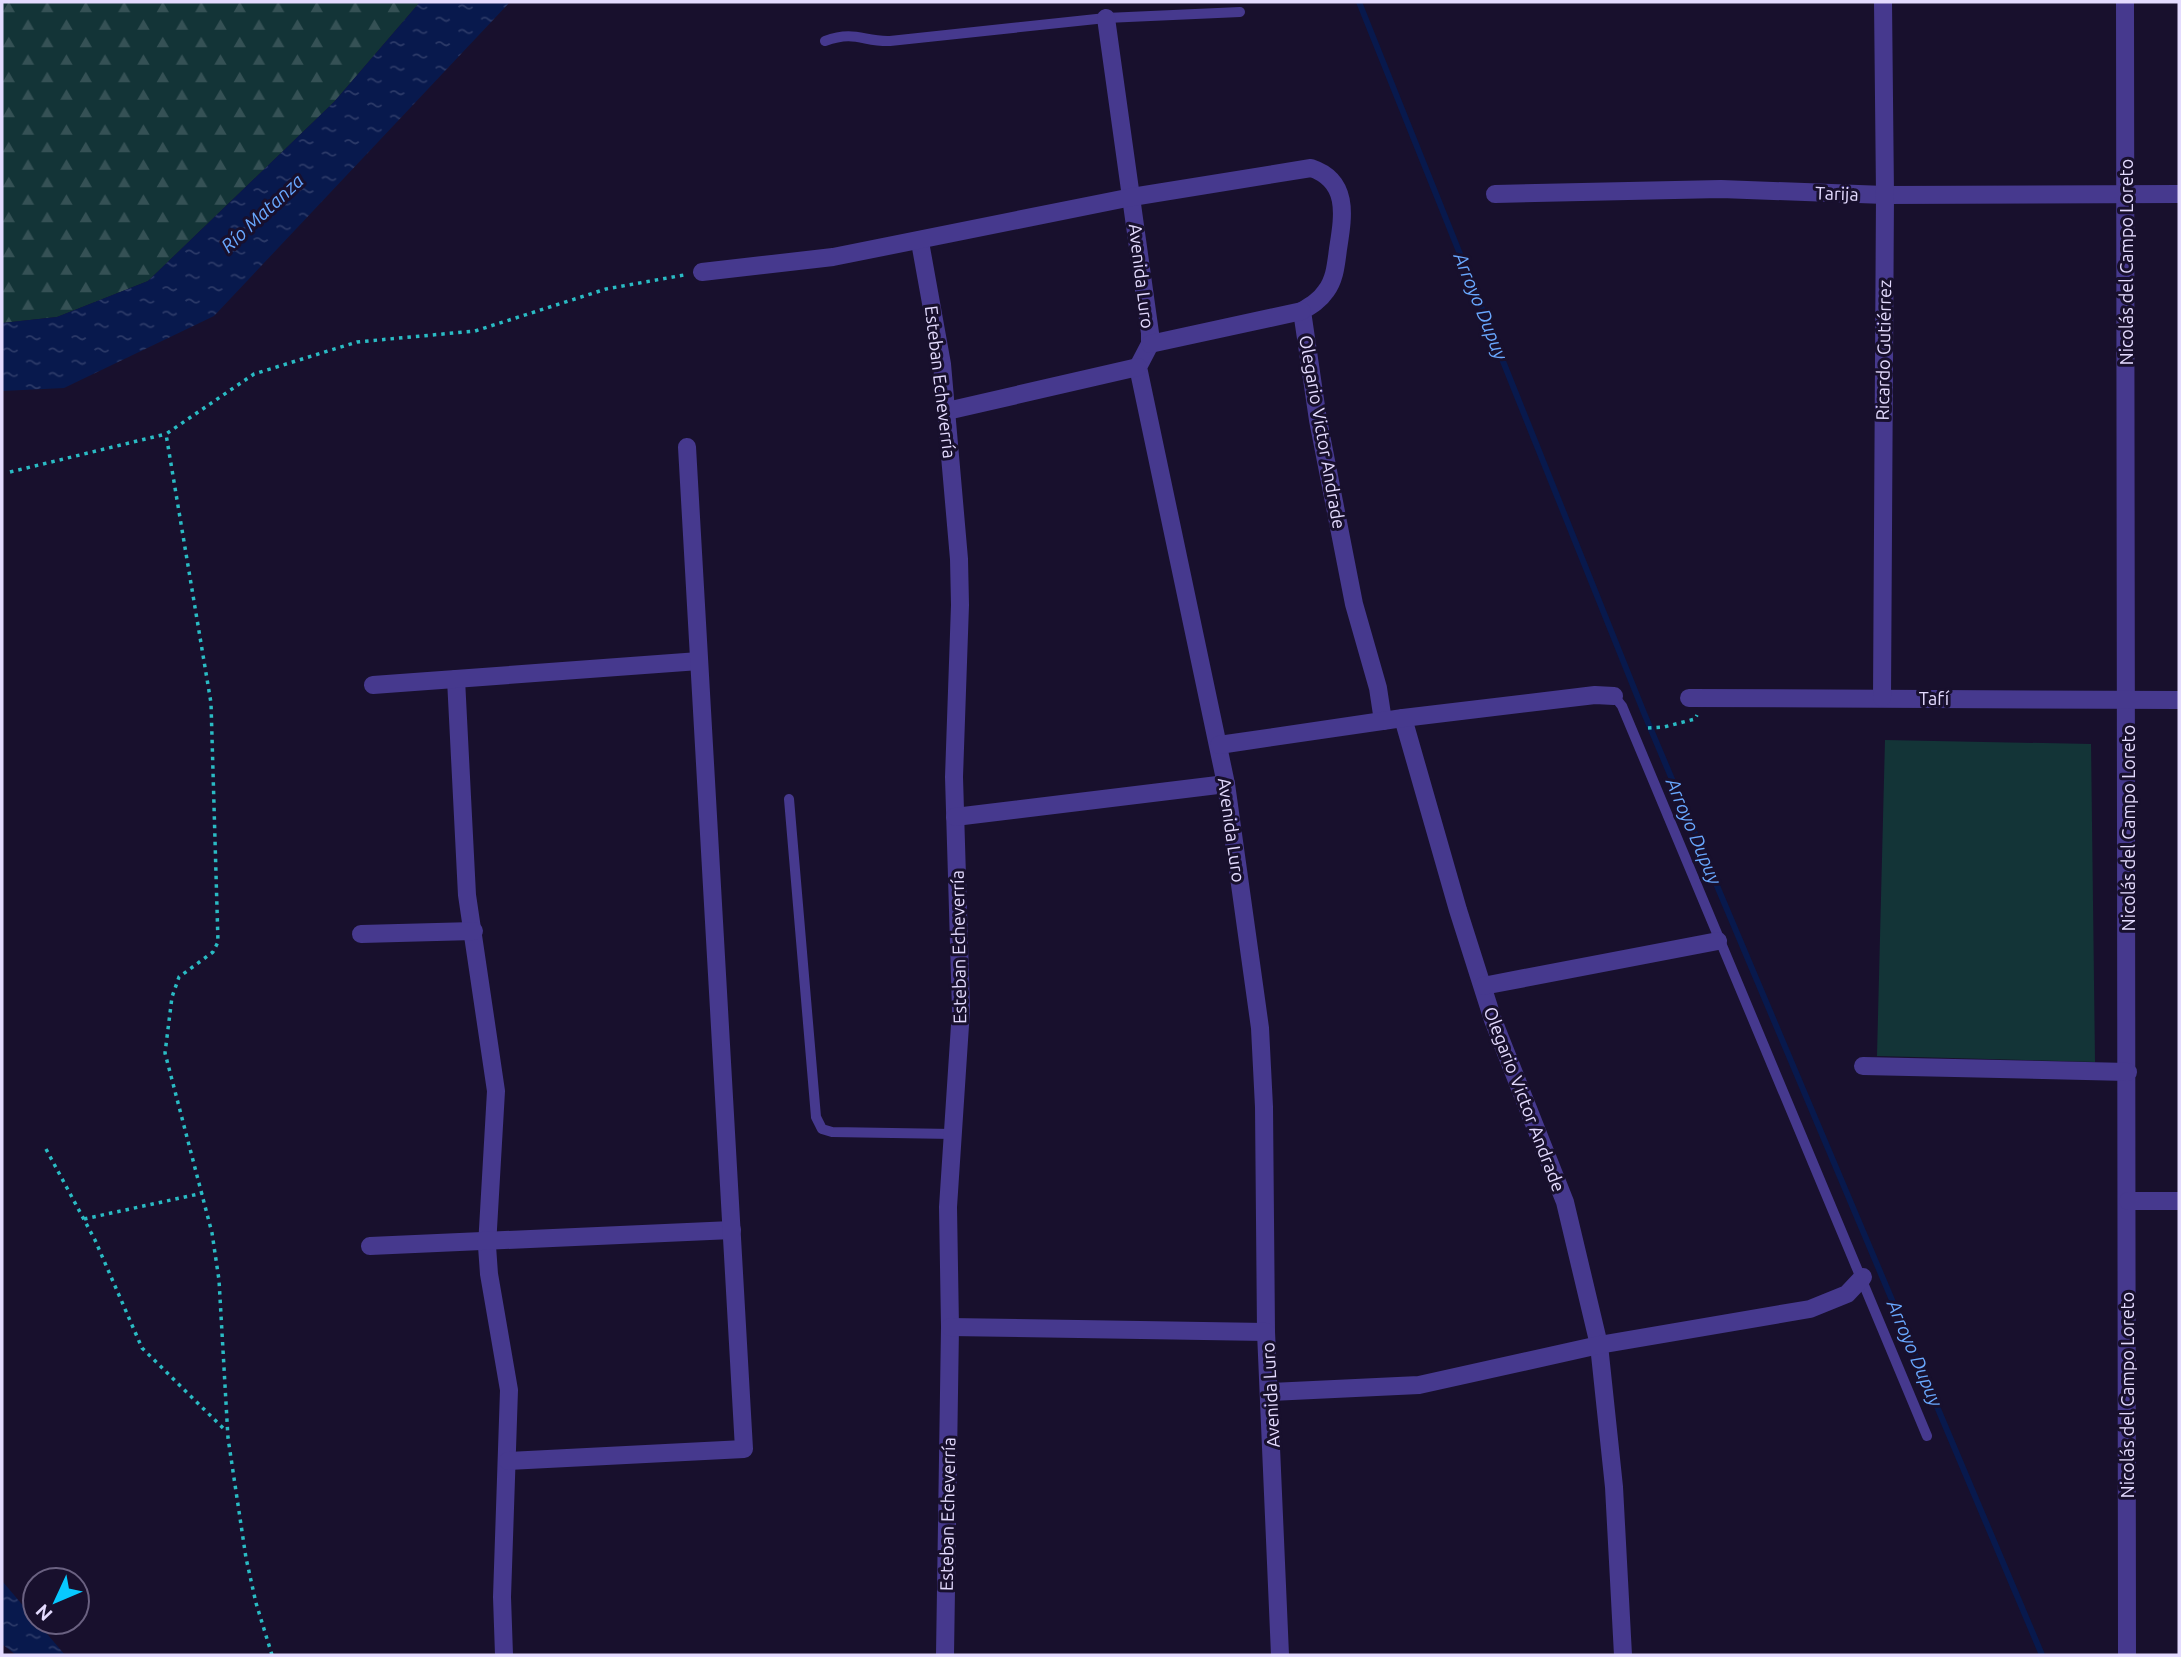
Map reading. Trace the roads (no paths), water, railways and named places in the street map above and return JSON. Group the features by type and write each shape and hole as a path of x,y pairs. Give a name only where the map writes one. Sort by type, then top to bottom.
{"street":[{"name":"Ricardo Gutiérrez","path":"1882,698 1885,195 1883,2"},
{"name":"Nicolás del Campo Loreto","path":"2126,2 2127,1655"},
{"name":"Avenida Luro","path":"1106,18 1150,344 1138,367 1219,745 1261,1041 1266,1332 1271,1392 1280,1655"},
{"name":"Olegario Victor Andrade","path":"1132,197 1311,167 1331,178 1341,195 1344,209 1335,271 1328,288 1317,302 1302,311 1318,421 1359,630 1378,688 1383,721"},
{"name":"Tarija","path":"1495,194 1721,189 1885,195 2179,194"},
{"path":"702,272 833,257 920,242 1132,197"},
{"name":"Esteban Echeverría","path":"920,242 943,364 960,559 955,817 961,1010 947,1231 950,1327 945,1655"},
{"path":"1150,344 1302,311"},
{"path":"947,411 1138,367"},
{"path":"508,1461 744,1449 687,447"},
{"path":"373,685 699,661"},
{"path":"456,679 467,895 496,1091 487,1241 489,1275 509,1390 502,1597 504,1655"},
{"path":"1219,745 1403,718 1595,695 1614,696"},
{"name":"Tafí","path":"1689,698 2179,701"},
{"name":"Olegario Victor Andrade","path":"1403,718 1508,1065 1555,1171 1599,1345 1618,1537 1623,1655"},
{"path":"955,817 1226,784"},
{"path":"360,934 474,931"},
{"path":"1482,986 1718,941"},
{"path":"1863,1066 2128,1072"},
{"path":"2128,1201 2179,1201"},
{"path":"370,1246 732,1230"},
{"path":"1271,1392 1419,1385 1599,1345 1810,1309 1847,1294 1863,1277"},
{"path":"950,1327 1266,1332"}],"lane":[{"path":"825,41 855,34 878,41 890,41 1106,18 1240,12"},
{"path":"1614,696 1622,706 1718,941 1863,1277 1927,1436"},
{"path":"789,799 816,1116 822,1129 832,1132 953,1134"}],"water":[{"name":"Río Matanza","path":"420,2 510,2 214,316 64,388 2,391 2,323 57,317 148,281 334,102"},
{"path":"2,1573 3,1582 21,1603 21,1636 49,1636 65,1655 16,1655 2,1644"}],"waterway":[{"name":"Arroyo Dupuy","path":"1359,2 1644,713 2042,1655"}]}
